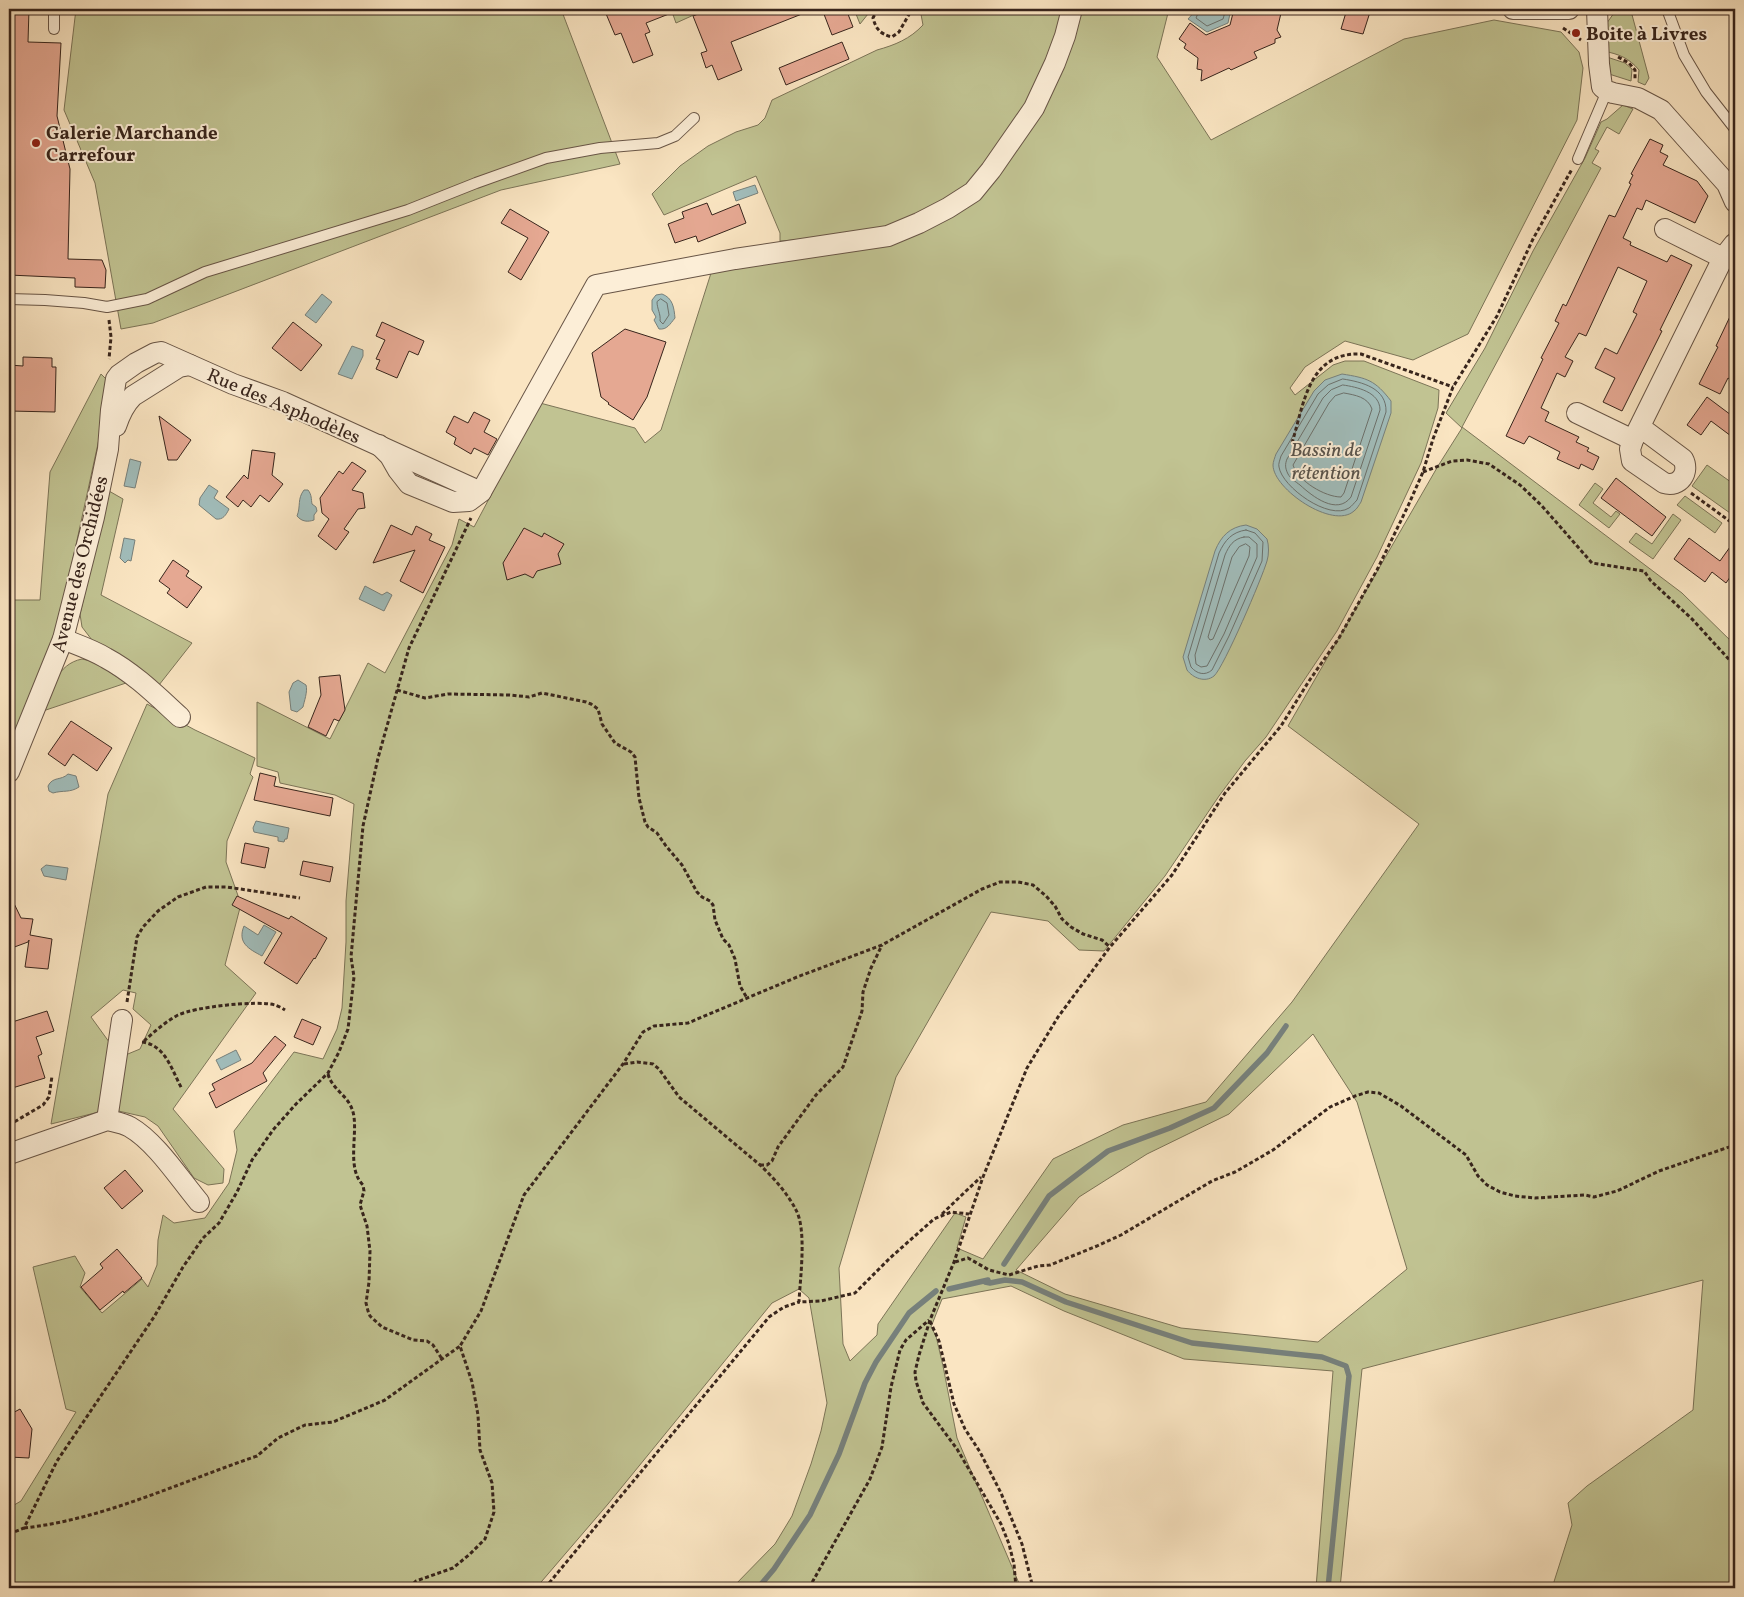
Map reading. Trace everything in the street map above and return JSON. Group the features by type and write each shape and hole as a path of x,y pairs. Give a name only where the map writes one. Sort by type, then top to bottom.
{"street":[{"path":"481,492 596,284 735,259 888,236 948,208 973,192 991,170 1034,108 1055,63 1072,9"},
{"path":"1513,9 1570,9"},
{"path":"1596,9 1602,87 1607,91 1638,98 1661,110 1727,184 1735,202"},
{"path":"1577,413 1636,433 1684,459 1686,464 1685,473 1677,483 1670,485 1632,461 1630,449 1636,433 1732,247 1665,229"},
{"name":"Rue des Asphodèles","path":"116,379 119,374 136,362 155,353 162,352 233,384 283,402 481,492"},
{"name":"Rue des Asphodèles","path":"108,449 120,413 126,402 179,367 190,365"},
{"name":"Avenue des Orchidées","path":"9,772 63,639 94,517 108,449 116,379"},
{"path":"63,639 96,653 135,677 180,717"},
{"path":"107,1120 122,1020"},
{"path":"9,1154 107,1120 128,1126 139,1133 161,1156 199,1202"}],"lane":[{"path":"54,9 54,29"},
{"path":"1667,9 1684,55 1706,92 1735,129"},
{"path":"1578,159 1607,91"},
{"path":"9,299 84,303 107,307 147,299 205,272 408,210 514,168 546,158 600,148 658,143 675,136 694,118"}],"path":[{"path":"885,9 876,12 873,18 876,28 883,34 892,37 899,32 912,9"},
{"path":"1016,1588 1014,1564 1009,1544 1000,1524 957,1449 923,1404 918,1392 916,1372 930,1320 954,1262 982,1177 1027,1068 1058,1017 1110,947 1172,875 1225,793 1281,726 1339,638 1377,570 1422,472 1453,387 1498,316 1532,239 1578,159"},
{"path":"107,307 111,337 109,366 116,379"},
{"path":"1292,443 1306,392 1314,377 1326,363 1338,356 1361,354 1453,387"},
{"path":"1422,472 1452,461 1467,460 1489,464 1520,485 1542,506 1592,563 1644,571 1651,581 1692,620 1735,666"},
{"path":"1677,483 1735,525"},
{"path":"24,1528 57,1461 154,1317 183,1267 203,1238 218,1222 237,1192 252,1160 273,1130 296,1104 328,1073 339,1052 348,1029 352,997 354,976 351,957 363,826 378,758 409,648 470,523 481,492"},
{"path":"397,690 425,698 448,694 529,697 544,693 586,702 595,706 598,709 602,724 615,743 631,752 634,757 639,798 648,828 657,833 682,865 697,892 713,905 715,920 723,939 735,959 740,986 747,998"},
{"path":"9,1534 24,1528 51,1525 85,1517 257,1456 278,1438 305,1426 333,1422 384,1400 411,1383 460,1346 481,1311 524,1195 623,1064 643,1032 654,1026 688,1023 882,945 1000,882 1018,882 1033,885 1046,896 1055,906 1062,919 1071,927 1083,934 1102,940 1110,947"},
{"path":"122,1020 130,992 137,937 158,910 178,897 206,887 233,888 300,898"},
{"path":"760,1165 767,1165 772,1161 778,1148 816,1095 843,1067 862,1011 863,992 871,968 882,945"},
{"path":"117,1056 122,1048 144,1042 176,1016 190,1010 262,1003 276,1005 285,1010"},
{"path":"144,1042 153,1044 162,1052 171,1063 182,1088"},
{"path":"623,1064 637,1062 653,1064 659,1069 679,1097 770,1174 797,1211 802,1250 799,1302"},
{"path":"328,1073 330,1082 347,1100 352,1109 353,1149 358,1180 363,1185 364,1191 360,1204 367,1226 370,1251 366,1303 368,1311 370,1316 382,1326 413,1340 427,1341 433,1345 442,1359"},
{"path":"9,1125 44,1105 49,1097 52,1076"},
{"path":"954,1262 968,1258 989,1270 1009,1275 1038,1266 1050,1265 1097,1246 1121,1235 1212,1181 1235,1172 1273,1150 1338,1102 1368,1092 1379,1093 1401,1106 1466,1155 1478,1176 1487,1185 1500,1192 1515,1196 1535,1198 1584,1195 1594,1197 1617,1191 1659,1172 1735,1145"},
{"path":"545,1588 769,1317 784,1307 799,1302 821,1301 856,1292 923,1228 942,1215 982,1177"},
{"path":"942,1215 951,1212 969,1214"},
{"path":"810,1588 870,1479 882,1447 890,1387 900,1350 906,1340 930,1320"},
{"path":"930,1320 940,1342 954,1404 965,1429 980,1452 1001,1493 1022,1544 1033,1588"},
{"path":"408,1588 416,1581 453,1568 470,1554 485,1539 494,1512 492,1483 480,1450 478,1415 472,1382 460,1346"}],"green space":[{"path":"76,9 561,9 620,164 501,190 153,323 121,329 95,183 64,110"},
{"path":"671,9 707,9 676,23"},
{"path":"854,9 872,9 860,24"},
{"path":"920,9 1068,9 1027,106 969,184 942,206 878,229 835,237 780,241 780,233 756,176 664,215 652,194 680,166 708,146 736,132 758,125 765,118 772,100 877,50 907,38 923,25"},
{"path":"1082,9 1169,9 1157,57 1211,140 1404,39 1494,20 1561,32 1579,52 1583,68 1577,120 1468,334 1413,360 1345,341 1305,367 1290,388 1295,395 1333,365 1345,361 1364,361 1439,390 1438,408 1421,463 1377,557 1337,631 1266,737 1219,796 1165,876 1104,951 1079,950 1048,921 991,912 896,1077 839,1268 843,1344 850,1361 877,1335 878,1324 955,1213 966,1217 957,1248 983,1259 1053,1159 1123,1125 1206,1102 1292,1002 1419,824 1288,726 1438,466 1462,428 1446,413 1485,348 1533,251 1585,158 1601,122 1623,105 1633,109 1619,134 1607,127 1595,149 1599,151 1592,163 1601,168 1462,427 1682,593 1735,645 1735,1588 1552,1588 1572,1525 1568,1503 1587,1486 1693,1410 1703,1280 1362,1369 1340,1588 1316,1588 1333,1371 1184,1359 1064,1311 1011,1286 942,1299 931,1327 936,1336 957,1438 1021,1588 732,1588 775,1544 792,1516 821,1431 827,1403 809,1298 799,1289 772,1303 608,1504 536,1588 9,1588 9,1508 21,1501 76,1412 66,1409 33,1267 75,1256 85,1273 80,1287 102,1313 142,1279 148,1287 157,1265 158,1240 163,1215 174,1223 205,1218 229,1183 237,1150 234,1131 294,1052 323,1059 337,1029 342,1008 346,942 346,901 354,804 335,795 280,783 278,772 257,766 257,702 330,739 368,663 385,673 452,545 459,519 474,527 540,403 635,428 645,443 661,430 712,270 795,256 974,202 1073,38","holes":["1313,1034 1357,1102 1407,1269 1318,1342 1181,1328 1065,1294 1016,1270 1079,1197 1147,1154 1229,1114"]},
{"path":"1631,11 1649,78 1645,85 1638,82 1639,70 1631,62 1619,55 1603,51 1604,27 1614,13"},
{"path":"1607,57 1625,63 1632,69 1631,81 1609,74"},
{"path":"101,374 111,384 59,623 9,747 9,600 40,600 50,472"},
{"path":"1707,465 1735,485 1735,507 1730,513 1692,486"},
{"path":"1595,483 1603,489 1593,503 1611,517 1616,511 1620,514 1609,528 1579,505"},
{"path":"109,491 123,499 101,595 192,643 159,685 92,640 82,627 80,614"},
{"path":"1685,496 1722,523 1715,533 1677,505"},
{"path":"1673,514 1681,520 1653,559 1629,542 1636,533 1652,544"},
{"path":"82,659 95,662 126,683 43,711 52,686 61,672 66,666"},
{"path":"147,704 195,730 255,758 250,774 253,777 227,841 226,862 241,904 225,965 256,993 173,1109 224,1169 223,1183 208,1185 194,1178 158,1126 145,1117 114,1110 123,1056 140,1049 151,1025 133,1009 136,993 123,990 91,1017 112,1046 99,1112 51,1124 108,794"}],"water":[{"path":"1197,9 1231,9 1228,23 1207,32 1188,19"},
{"path":"755,185 758,193 736,201 733,192"},
{"path":"322,294 332,302 316,323 305,315"},
{"path":"662,294 671,301 675,318 666,328 659,329 654,320 656,317 652,310 652,300 656,295"},
{"path":"352,346 363,350 363,356 352,379 338,374"},
{"name":"Bassin de rétention","path":"1342,374 1358,377 1375,384 1391,401 1391,413 1361,502 1355,510 1344,515 1332,515 1319,511 1293,495 1276,475 1273,465 1276,454 1314,391 1325,380"},
{"path":"130,459 141,462 135,488 124,486"},
{"path":"209,485 218,491 214,498 229,509 221,519 216,519 199,505 200,498"},
{"path":"304,490 308,490 311,495 312,504 316,507 317,511 314,515 314,520 305,521 297,516"},
{"name":"Bassin de rétention","path":"1246,525 1257,529 1267,539 1269,550 1267,561 1226,657 1214,676 1207,679 1199,679 1187,670 1183,657 1215,551 1227,533 1235,528"},
{"path":"124,538 135,540 131,561 128,560 125,563 120,558"},
{"path":"365,586 382,595 387,592 392,595 384,611 359,599"},
{"path":"298,680 306,685 307,690 303,707 297,712 291,710 289,692 293,683"},
{"path":"68,774 76,776 79,787 73,790 53,793 49,791 48,786 52,781"},
{"path":"256,821 289,828 287,839 284,842 278,841 278,837 254,832 253,828"},
{"path":"46,865 68,868 66,880 44,876 41,869"},
{"path":"264,925 276,932 262,956 246,945 243,941 242,932 244,926 258,935"},
{"path":"236,1050 241,1060 221,1070 216,1060"}],"building":[{"name":"Galerie Marchande Carrefour","path":"9,9 29,9 28,42 61,43 57,116 70,169 68,259 102,260 106,270 105,288 75,287 75,278 9,275"},
{"path":"604,9 679,10 646,23 650,32 645,34 653,55 633,63 621,33 615,35"},
{"path":"711,9 812,10 731,42 742,70 718,80 712,65 706,68 701,53 707,51 693,16"},
{"path":"822,9 846,9 853,27 832,35"},
{"path":"1240,9 1282,9 1277,30 1281,37 1275,39 1275,43 1254,52 1257,58 1201,81 1202,70 1197,69 1198,58 1184,48 1186,44 1179,39 1190,23 1206,35 1230,25 1233,13 1240,14"},
{"path":"1347,9 1371,9 1363,34 1341,29"},
{"path":"842,42 849,59 786,85 779,68"},
{"path":"1650,139 1663,145 1660,152 1668,156 1663,165 1697,181 1708,196 1695,223 1646,200 1642,210 1637,208 1623,238 1631,242 1630,245 1667,262 1671,255 1692,265 1622,411 1603,402 1615,378 1595,368 1605,348 1617,354 1637,314 1633,312 1647,281 1618,267 1586,336 1579,333 1565,357 1573,361 1565,377 1557,373 1541,408 1549,412 1545,421 1579,437 1576,442 1589,448 1587,451 1599,457 1593,470 1581,464 1579,469 1557,459 1560,452 1529,436 1524,444 1506,436 1559,323 1555,321 1563,304 1566,306 1609,215 1615,217 1631,184 1629,183 1633,175 1631,174"},
{"path":"707,203 712,215 739,204 746,223 698,242 696,236 675,243 668,224 684,218 682,212"},
{"path":"510,209 549,232 521,280 508,272 528,238 501,223"},
{"path":"1735,306 1735,372 1731,380 1728,378 1720,394 1699,384 1718,347 1716,346"},
{"path":"293,322 322,345 301,371 272,348"},
{"path":"382,322 424,341 418,355 409,351 397,378 376,369 380,360 376,359 385,340 376,336"},
{"path":"625,329 666,342 647,397 633,420 608,404 601,397 592,353"},
{"path":"23,357 52,358 52,367 56,367 55,412 9,411 9,365 23,366"},
{"path":"1707,397 1735,418 1735,439 1711,421 1701,435 1687,425"},
{"path":"474,412 490,420 484,432 497,439 488,455 474,448 471,454 454,444 456,438 446,432 454,416 468,423"},
{"path":"159,416 191,440 177,460 168,460"},
{"path":"252,450 275,453 272,475 283,484 269,502 260,495 251,507 243,500 238,507 226,497 244,475 248,479"},
{"path":"352,462 366,471 352,490 363,493 365,508 358,509 344,529 349,532 336,550 318,536 329,519 322,513 320,498 339,471 343,474"},
{"path":"1616,478 1666,517 1652,536 1601,498"},
{"path":"391,525 412,535 416,526 432,534 429,540 445,547 423,593 400,581 415,550 373,563"},
{"path":"524,528 542,537 544,533 564,544 558,554 561,564 537,571 533,578 525,574 507,580 503,563"},
{"path":"1689,538 1720,561 1735,540 1735,570 1726,583 1712,572 1705,582 1674,559"},
{"path":"173,560 189,571 186,576 202,587 187,608 167,593 170,589 159,581"},
{"path":"340,675 345,710 339,721 334,719 326,736 308,727 321,695 319,677"},
{"path":"71,721 112,748 97,771 73,754 65,766 48,754"},
{"path":"260,773 276,777 274,786 333,798 330,816 254,800"},
{"path":"245,843 269,848 265,868 241,863"},
{"path":"303,861 333,867 330,882 300,875"},
{"path":"9,893 21,918 33,919 30,935 52,939 48,969 25,967 29,940 9,949"},
{"path":"237,896 289,919 291,916 327,938 297,984 264,963 282,933 232,905"},
{"path":"47,1011 54,1031 36,1037 42,1054 38,1056 45,1078 9,1089 9,1023"},
{"path":"302,1019 321,1027 313,1045 294,1037"},
{"path":"275,1036 286,1045 263,1073 267,1081 216,1108 209,1093 215,1090 212,1084 252,1063"},
{"path":"125,1170 143,1191 122,1209 104,1188"},
{"path":"117,1249 142,1278 100,1310 81,1287 103,1268 100,1264"},
{"path":"20,1409 32,1429 29,1458 9,1457 11,1442 9,1438 9,1415"}],"waterway":[{"path":"1004,1264 1049,1196 1108,1151 1170,1128 1214,1108 1267,1053 1286,1026"},
{"path":"949,1289 988,1280"},
{"path":"985,1282 1005,1280 1022,1282 1066,1302 1192,1343 1322,1357 1346,1366 1349,1376 1328,1588"},
{"path":"758,1588 774,1569 810,1515 839,1454 865,1383 876,1362 909,1313 936,1291"}],"place":[{"name":"Boite à Livres","path":"1576,33"},
{"name":"Galerie Marchande Carrefour","path":"36,143"}]}
